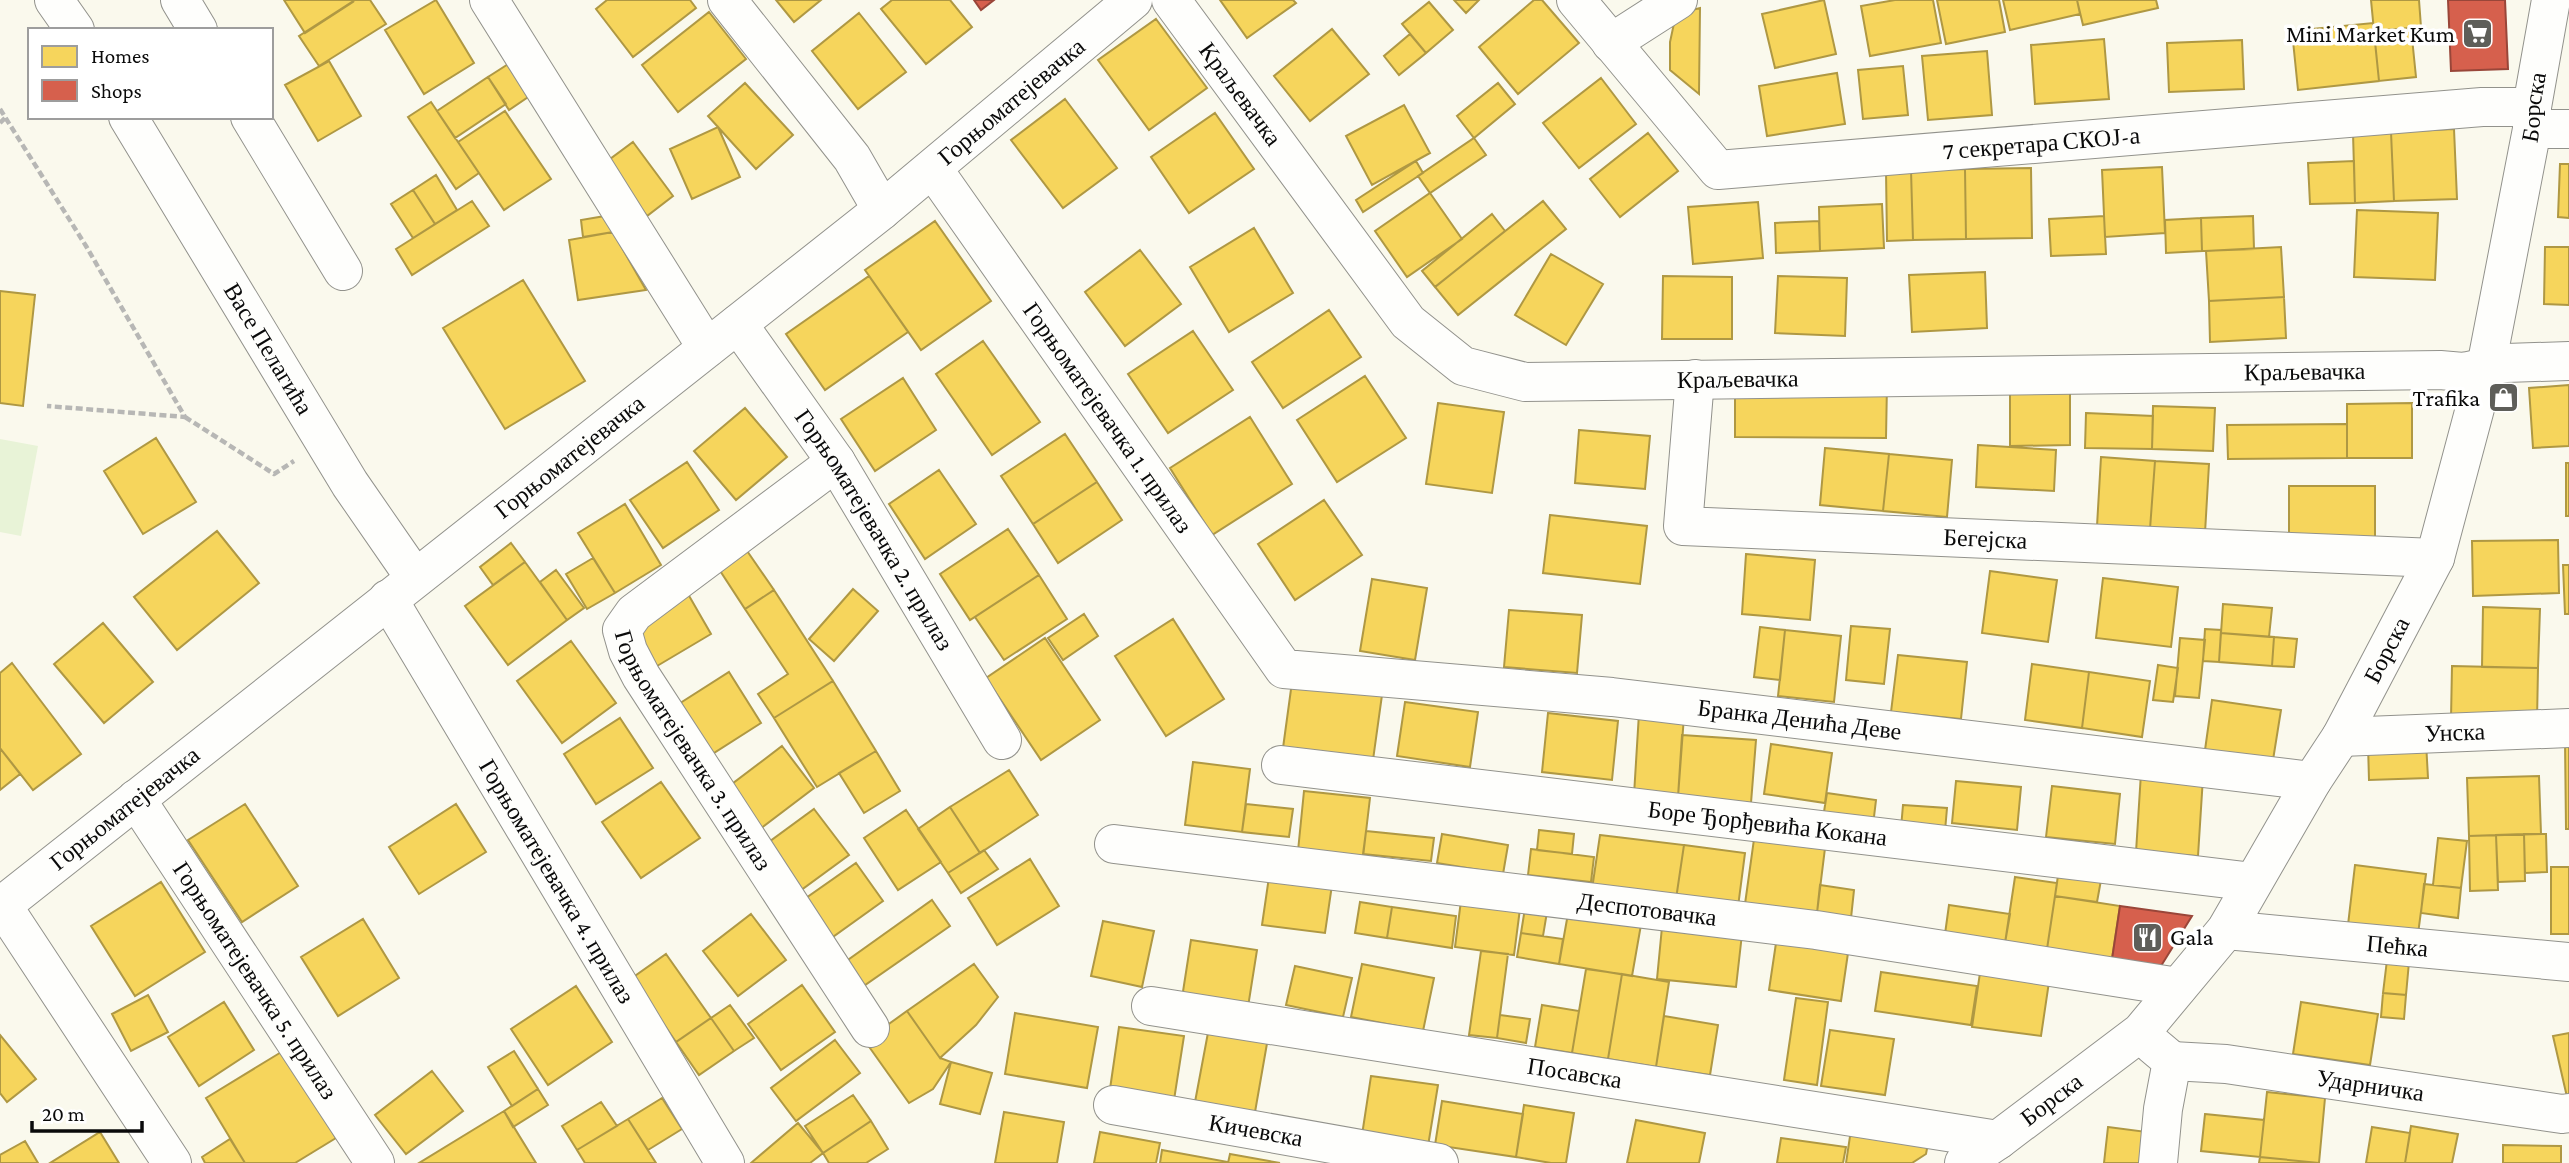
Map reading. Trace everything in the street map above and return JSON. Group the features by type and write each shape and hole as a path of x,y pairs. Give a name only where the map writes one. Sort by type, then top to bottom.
{"street":[{"path":"54,0 74,28"},
{"path":"180,0 197,28"},
{"path":"488,0 707,348"},
{"path":"727,0 852,158 882,209"},
{"name":"Горњоматејевачка","path":"1,905 933,169 1133,0"},
{"name":"Краљевачка","path":"1171,0 1408,322 1463,366 1525,382 2440,370 2463,372 2505,363 2569,361"},
{"path":"1576,0 1611,43 1678,0"},
{"name":"Борска","path":"1964,1163 2141,1032 2226,930 2312,781 2341,737 2435,558 2486,367 2544,122 2551,0"},
{"name":"7 секретара СКОЈ-а","path":"1611,43 1717,170 2482,107 2544,122"},
{"name":"Васе Пелагића","path":"129,119 350,484 401,589"},
{"path":"251,119 343,271"},
{"name":"Горњоматејевачка 1. прилаз","path":"933,169 1284,669"},
{"name":"Горњоматејевачка 2. прилаз","path":"738,324 836,462 1002,740"},
{"name":"Бегејска","path":"1695,379 1683,526 2435,558"},
{"name":"Горњоматејевачка 3. прилаз","path":"836,462 634,613 622,630 628,651 641,676 870,1028"},
{"name":"Горњоматејевачка 4. прилаз","path":"401,589 725,1163"},
{"name":"Бранка Денића Деве","path":"1284,669 1612,696 2253,776 2312,781"},
{"name":"Унска","path":"2341,737 2569,728"},
{"name":"Боре Ђорђевића Кокана","path":"1281,765 2253,882"},
{"name":"Горњоматејевачка 5. прилаз","path":"136,799 375,1163"},
{"name":"Деспотовачка","path":"1114,844 1816,930 2178,987"},
{"path":"1,905 172,1163"},
{"name":"Пећка","path":"2226,930 2569,962"},
{"name":"Посавска","path":"1150,1006 1998,1140"},
{"path":"2141,1032 2172,1061 2163,1109 2158,1163"},
{"name":"Ударничка","path":"2172,1061 2226,1064 2569,1113"},
{"name":"Кичевска","path":"1113,1105 1439,1163"}],"path":[{"path":"0,109 86,246 185,417 274,474 325,442"},
{"path":"0,123 5,118"},
{"path":"47,406 185,417"}],"green space":[{"path":"0,439 38,446 21,536 0,532"}],"building: Homes":[{"path":"284,0 352,0 353,2 305,33"},
{"path":"355,0 370,0 386,24 319,66 299,36"},
{"path":"436,0 474,63 424,94 385,30"},
{"path":"607,0 690,0 696,8 633,57 596,9"},
{"path":"776,0 821,0 794,22"},
{"path":"892,0 950,0 972,27 926,64 881,9"},
{"path":"1220,0 1293,0 1296,3 1247,38"},
{"path":"1454,0 1479,0 1466,13"},
{"path":"1534,0 1542,0 1579,43 1518,94 1479,47"},
{"path":"1824,0 1836,54 1775,68 1762,14"},
{"path":"1895,0 1933,0 1941,43 1870,56 1861,6"},
{"path":"1937,0 1999,0 2005,32 1946,44"},
{"path":"2003,0 2077,0 2080,14 2010,30"},
{"path":"2077,0 2156,0 2158,8 2083,25"},
{"path":"2371,0 2419,0 2421,27 2374,31"},
{"path":"1429,2 1453,30 1426,53 1402,24"},
{"path":"1700,8 1699,94 1670,70 1670,42 1676,14"},
{"path":"709,12 746,59 678,112 642,65"},
{"path":"859,13 906,72 858,109 812,51"},
{"path":"1156,19 1207,88 1149,130 1098,60"},
{"path":"2373,23 2379,81 2298,90 2292,31"},
{"path":"2411,28 2416,77 2379,81 2374,31"},
{"path":"1332,29 1369,74 1310,121 1274,76"},
{"path":"1410,34 1426,53 1399,75 1384,56"},
{"path":"2104,39 2109,99 2035,104 2031,45"},
{"path":"2242,40 2244,89 2169,92 2167,43"},
{"path":"1987,51 1992,115 1928,120 1922,56"},
{"path":"329,61 361,116 318,141 285,85"},
{"path":"513,61 534,93 509,110 488,77"},
{"path":"1903,66 1908,115 1863,119 1858,70"},
{"path":"1837,73 1845,124 1767,136 1759,86"},
{"path":"488,77 506,104 455,138 437,111"},
{"path":"1601,78 1636,124 1579,168 1543,123"},
{"path":"745,83 793,135 756,169 708,116"},
{"path":"1498,83 1515,104 1474,138 1457,116"},
{"path":"1065,99 1117,168 1063,208 1011,140"},
{"path":"431,102 479,173 456,189 408,117"},
{"path":"1404,105 1430,153 1372,185 1346,136"},
{"path":"505,111 551,179 504,210 458,142"},
{"path":"1215,113 1254,169 1189,213 1151,157"},
{"path":"718,127 740,177 692,199 670,149"},
{"path":"2454,129 2457,199 2394,201 2391,132"},
{"path":"2391,132 2394,201 2355,203 2353,133"},
{"path":"1648,133 1678,171 1620,217 1590,179"},
{"path":"1474,138 1486,155 1430,193 1418,176"},
{"path":"633,142 673,196 647,216 606,162"},
{"path":"1416,161 1423,173 1363,212 1356,200"},
{"path":"2354,161 2355,203 2310,204 2308,163"},
{"path":"2560,164 2569,164 2569,218 2558,217"},
{"path":"2162,167 2165,233 2105,237 2102,170"},
{"path":"2031,168 2032,238 1966,239 1965,169"},
{"path":"1965,169 1966,239 1913,240 1911,170"},
{"path":"1911,170 1913,240 1887,241 1886,171"},
{"path":"436,175 457,210 435,224 413,190"},
{"path":"413,190 435,224 413,238 391,204"},
{"path":"1430,193 1462,239 1407,277 1375,231"},
{"path":"472,201 489,226 412,275 396,249"},
{"path":"1543,201 1566,229 1458,315 1435,287"},
{"path":"1758,202 1763,258 1693,264 1688,207"},
{"path":"1882,204 1884,248 1820,251 1819,207"},
{"path":"2357,210 2438,213 2435,280 2354,277"},
{"path":"1492,214 1505,231 1435,287 1422,271"},
{"path":"611,215 613,232 583,237 581,220"},
{"path":"2104,216 2106,254 2051,256 2049,219"},
{"path":"2253,216 2254,249 2202,251 2201,218"},
{"path":"2201,218 2202,251 2166,253 2165,220"},
{"path":"935,221 991,301 921,350 865,270"},
{"path":"1819,221 1820,251 1776,253 1775,223"},
{"path":"1254,228 1293,293 1229,332 1190,267"},
{"path":"613,232 646,290 578,300 569,240"},
{"path":"2281,247 2284,297 2209,301 2206,251"},
{"path":"2545,247 2569,247 2569,305 2544,304"},
{"path":"1140,250 1181,304 1125,346 1085,292"},
{"path":"1551,254 1603,284 1566,345 1515,315"},
{"path":"1985,272 1987,328 1912,332 1909,275"},
{"path":"869,276 908,332 825,390 786,334"},
{"path":"1663,276 1732,277 1732,339 1662,339"},
{"path":"1778,276 1847,278 1845,336 1775,333"},
{"path":"523,280 585,381 505,429 443,328"},
{"path":"0,291 35,295 23,406 0,403"},
{"path":"2284,297 2286,338 2210,342 2209,301"},
{"path":"1329,310 1361,357 1283,408 1252,362"},
{"path":"1193,331 1233,390 1168,433 1128,374"},
{"path":"983,341 1040,422 992,455 936,374"},
{"path":"1365,376 1406,438 1337,482 1297,420"},
{"path":"903,378 936,430 875,471 841,419"},
{"path":"1735,383 1887,384 1886,438 1735,437"},
{"path":"2070,385 2070,445 2010,446 2010,386"},
{"path":"2569,385 2569,446 2533,448 2529,388"},
{"path":"1438,403 1504,412 1492,493 1426,484"},
{"path":"2412,403 2412,458 2347,458 2347,404"},
{"path":"2153,406 2215,408 2213,451 2152,449"},
{"path":"745,408 787,457 736,500 694,451"},
{"path":"2086,413 2153,416 2152,449 2085,448"},
{"path":"1250,417 1292,484 1212,535 1170,468"},
{"path":"2347,424 2347,458 2228,459 2227,425"},
{"path":"1579,430 1650,436 1645,489 1575,483"},
{"path":"1065,434 1097,482 1033,524 1001,476"},
{"path":"156,438 196,502 143,534 104,471"},
{"path":"1978,445 2056,450 2054,491 1976,487"},
{"path":"1825,448 1889,454 1883,511 1820,505"},
{"path":"1889,454 1952,460 1947,517 1883,511"},
{"path":"2101,457 2155,461 2150,529 2097,526"},
{"path":"2155,461 2209,464 2205,533 2150,529"},
{"path":"687,462 719,510 663,548 630,500"},
{"path":"2566,463 2569,463 2569,516 2566,516"},
{"path":"939,470 976,524 925,559 889,504"},
{"path":"1097,482 1122,520 1058,563 1033,524"},
{"path":"2289,486 2375,486 2375,543 2289,544"},
{"path":"1324,500 1362,555 1295,600 1258,544"},
{"path":"625,504 661,565 615,593 578,533"},
{"path":"1550,515 1647,526 1640,584 1543,573"},
{"path":"1008,529 1039,575 970,620 940,574"},
{"path":"217,531 259,583 177,650 134,597"},
{"path":"2558,540 2559,593 2473,596 2472,541"},
{"path":"511,543 525,562 493,585 480,567"},
{"path":"743,545 774,590 745,609 715,563"},
{"path":"1746,554 1815,560 1810,620 1742,614"},
{"path":"593,558 615,593 587,609 566,574"},
{"path":"525,562 567,620 508,665 465,606"},
{"path":"2563,565 2569,565 2569,614 2565,614"},
{"path":"556,570 584,608 567,620 540,582"},
{"path":"1990,571 2057,580 2048,642 1982,633"},
{"path":"1039,575 1067,619 1004,660 975,617"},
{"path":"2103,578 2178,587 2171,647 2096,638"},
{"path":"1372,579 1427,588 1415,660 1360,651"},
{"path":"853,589 878,611 834,661 809,639"},
{"path":"774,590 833,681 774,718 758,694 788,674 745,609"},
{"path":"688,594 711,634 652,669 629,630"},
{"path":"2223,604 2272,608 2269,637 2221,633"},
{"path":"2483,607 2540,609 2538,668 2482,667"},
{"path":"1509,610 1582,615 1577,673 1504,667"},
{"path":"1084,614 1098,636 1063,660 1048,638"},
{"path":"1173,619 1224,699 1166,736 1115,656"},
{"path":"103,623 153,682 104,723 54,664"},
{"path":"1851,626 1890,629 1884,684 1846,680"},
{"path":"1760,627 1785,630 1780,680 1754,677"},
{"path":"2205,629 2221,630 2219,662 2203,661"},
{"path":"1785,630 1841,636 1834,702 1778,696"},
{"path":"2221,633 2274,637 2272,666 2219,662"},
{"path":"2274,637 2297,639 2294,667 2272,666"},
{"path":"1045,638 1100,720 1041,760 986,678"},
{"path":"2180,638 2205,640 2199,698 2175,696"},
{"path":"571,641 616,703 562,743 517,681"},
{"path":"1898,655 1967,662 1961,719 1891,712"},
{"path":"12,663 81,754 33,790 0,748 0,673"},
{"path":"2032,664 2089,672 2082,728 2025,720"},
{"path":"2158,665 2178,668 2173,702 2153,700"},
{"path":"2452,666 2538,668 2537,721 2451,719"},
{"path":"729,672 761,723 706,758 674,707"},
{"path":"2089,672 2150,681 2142,737 2082,728"},
{"path":"833,681 876,751 817,787 774,718"},
{"path":"1292,682 1382,695 1373,760 1283,748"},
{"path":"2212,700 2281,710 2273,760 2205,750"},
{"path":"1405,702 1478,712 1470,767 1397,756"},
{"path":"1548,713 1618,721 1612,780 1542,772"},
{"path":"1639,713 1684,716 1678,797 1634,795"},
{"path":"620,718 653,768 596,804 564,754"},
{"path":"1682,735 1756,740 1751,803 1678,797"},
{"path":"2565,741 2569,741 2569,829 2566,829"},
{"path":"2426,742 2428,778 2369,780 2368,745"},
{"path":"1771,744 1832,753 1825,803 1764,794"},
{"path":"782,746 814,788 756,832 724,790"},
{"path":"0,748 20,774 0,790"},
{"path":"876,751 900,791 864,813 839,773"},
{"path":"1193,762 1250,769 1242,832 1185,825"},
{"path":"1009,770 1038,815 980,853 950,807"},
{"path":"2141,773 2203,777 2198,856 2136,852"},
{"path":"2539,776 2541,834 2469,836 2467,778"},
{"path":"1956,781 2021,787 2017,830 1952,823"},
{"path":"661,782 700,838 641,878 602,822"},
{"path":"2052,786 2120,794 2115,844 2046,837"},
{"path":"1304,791 1370,798 1363,857 1298,851"},
{"path":"1827,793 1876,800 1873,825 1823,818"},
{"path":"245,804 298,886 242,922 188,840"},
{"path":"456,804 486,852 419,894 389,847"},
{"path":"1246,804 1293,809 1289,837 1242,832"},
{"path":"1903,805 1947,808 1945,831 1901,828"},
{"path":"950,807 980,853 948,873 918,829"},
{"path":"814,809 849,855 793,896 758,850"},
{"path":"906,810 941,862 898,890 864,838"},
{"path":"1539,830 1574,834 1572,854 1537,850"},
{"path":"1366,831 1434,838 1431,861 1363,854"},
{"path":"1442,834 1508,845 1503,874 1437,863"},
{"path":"2524,834 2546,834 2547,872 2525,873"},
{"path":"2524,834 2525,881 2498,882 2496,835"},
{"path":"1600,835 1684,845 1676,899 1592,889"},
{"path":"2496,835 2498,890 2470,891 2469,836"},
{"path":"2438,838 2467,841 2461,888 2433,885"},
{"path":"1754,839 1825,848 1817,913 1745,904"},
{"path":"1684,845 1745,853 1738,907 1676,899"},
{"path":"1531,849 1594,857 1591,882 1528,875"},
{"path":"984,850 998,869 961,893 948,873"},
{"path":"1030,859 1059,906 997,945 968,898"},
{"path":"2060,862 2103,869 2097,902 2055,896"},
{"path":"856,863 883,901 823,944 796,905"},
{"path":"2355,865 2426,874 2418,934 2348,925"},
{"path":"2551,867 2569,867 2569,934 2551,934"},
{"path":"1270,870 1333,878 1325,933 1262,925"},
{"path":"2015,877 2057,883 2047,949 2005,943"},
{"path":"161,882 205,952 135,996 91,926"},
{"path":"2424,884 2461,888 2458,918 2421,913"},
{"path":"1820,885 1854,890 1851,918 1817,913"},
{"path":"1462,893 1521,901 1514,955 1455,947"},
{"path":"2055,896 2120,906 2112,959 2047,949"},
{"path":"932,900 950,926 855,992 838,967"},
{"path":"1360,902 1392,907 1387,938 1355,933"},
{"path":"1526,902 1548,906 1543,936 1521,933"},
{"path":"1949,905 2010,914 2005,943 1945,934"},
{"path":"1392,907 1456,916 1452,948 1387,938"},
{"path":"1569,908 1642,919 1632,976 1559,964"},
{"path":"751,914 786,960 738,996 703,951"},
{"path":"363,919 399,978 338,1016 301,957"},
{"path":"1103,921 1154,931 1142,987 1091,976"},
{"path":"1662,927 1742,934 1736,987 1657,979"},
{"path":"1521,933 1563,939 1559,964 1517,957"},
{"path":"1191,940 1257,950 1248,1007 1182,998"},
{"path":"1776,943 1848,953 1841,1001 1769,990"},
{"path":"1481,951 1508,954 1497,1038 1469,1035"},
{"path":"666,954 711,1018 676,1042 632,978"},
{"path":"2387,960 2409,962 2406,995 2383,993"},
{"path":"974,964 998,997 976,1025 940,1058 907,1011"},
{"path":"1362,964 1434,978 1423,1031 1351,1017"},
{"path":"1295,966 1352,978 1343,1017 1286,1005"},
{"path":"1981,966 2050,975 2041,1036 1972,1027"},
{"path":"1586,969 1622,974 1608,1059 1572,1053"},
{"path":"1881,972 1977,986 1971,1025 1875,1011"},
{"path":"1622,974 1669,982 1656,1067 1608,1059"},
{"path":"802,985 835,1032 781,1070 748,1024"},
{"path":"576,986 612,1042 548,1085 511,1029"},
{"path":"2383,993 2406,995 2404,1019 2381,1017"},
{"path":"148,995 168,1032 131,1051 112,1014"},
{"path":"1796,998 1828,1002 1817,1085 1784,1080"},
{"path":"224,1002 254,1050 199,1086 168,1037"},
{"path":"2301,1002 2378,1014 2370,1065 2293,1054"},
{"path":"730,1005 754,1038 734,1051 711,1018"},
{"path":"1542,1005 1579,1011 1572,1053 1535,1047"},
{"path":"907,1011 940,1058 951,1062 933,1089 909,1103 865,1041"},
{"path":"1015,1013 1098,1027 1087,1088 1005,1074"},
{"path":"1500,1015 1530,1019 1526,1043 1497,1038"},
{"path":"1664,1016 1718,1025 1710,1075 1656,1067"},
{"path":"711,1018 734,1051 699,1075 676,1042"},
{"path":"1210,1022 1269,1032 1255,1112 1195,1102"},
{"path":"1119,1027 1184,1036 1174,1100 1110,1089"},
{"path":"1830,1030 1894,1039 1885,1095 1821,1086"},
{"path":"2569,1033 2569,1097 2567,1097 2553,1036"},
{"path":"0,1035 36,1079 7,1102 0,1093"},
{"path":"835,1040 860,1073 796,1121 771,1088"},
{"path":"283,1051 336,1138 295,1163 245,1163 206,1098"},
{"path":"514,1051 538,1089 512,1106 488,1067"},
{"path":"951,1062 992,1073 980,1114 940,1104"},
{"path":"432,1071 463,1111 406,1154 375,1115"},
{"path":"1371,1076 1438,1085 1428,1146 1362,1135"},
{"path":"538,1089 548,1105 513,1127 504,1111"},
{"path":"2267,1092 2325,1098 2319,1163 2260,1157"},
{"path":"853,1095 871,1121 823,1153 805,1126"},
{"path":"662,1098 682,1129 648,1150 628,1119"},
{"path":"1442,1101 1523,1114 1516,1157 1435,1145"},
{"path":"601,1102 617,1126 577,1150 562,1126"},
{"path":"1524,1105 1574,1113 1566,1163 1516,1157"},
{"path":"504,1111 536,1163 419,1163"},
{"path":"1004,1112 1064,1122 1057,1163 995,1163"},
{"path":"2205,1114 2264,1120 2260,1157 2201,1151"},
{"path":"628,1119 656,1163 585,1163 577,1150"},
{"path":"1636,1120 1705,1133 1699,1163 1627,1163"},
{"path":"871,1121 888,1149 866,1163 829,1163 823,1153"},
{"path":"798,1123 823,1153 810,1163 751,1163"},
{"path":"1852,1123 1930,1133 1926,1154 1912,1163 1846,1163"},
{"path":"2411,1126 2458,1134 2452,1163 2405,1163"},
{"path":"2108,1127 2147,1132 2144,1163 2104,1163"},
{"path":"2372,1127 2410,1133 2405,1163 2366,1163"},
{"path":"100,1132 119,1163 50,1163"},
{"path":"1100,1132 1160,1143 1156,1163 1094,1163"},
{"path":"1781,1138 1846,1147 1843,1163 1777,1163"},
{"path":"230,1139 245,1163 205,1163 202,1157"},
{"path":"25,1141 38,1163 0,1163 0,1155"},
{"path":"2503,1145 2561,1146 2561,1163 2503,1163"},
{"path":"1162,1150 1228,1162 1228,1163 1160,1163"},
{"path":"1230,1154 1280,1163 1228,1163"},
{"path":"2260,1157 2319,1163 2259,1163"}],"building: Shops":[{"path":"974,0 994,0 981,10"},
{"name":"Mini Market Kum","path":"2448,0 2505,0 2508,69 2451,71"},
{"name":"Gala","path":"2120,906 2192,916 2161,966 2112,959"}],"place":[{"name":"Mini Market Kum","path":"2478,34"},
{"name":"Trafika","path":"2503,398"},
{"name":"Gala","path":"2147,937"}]}
